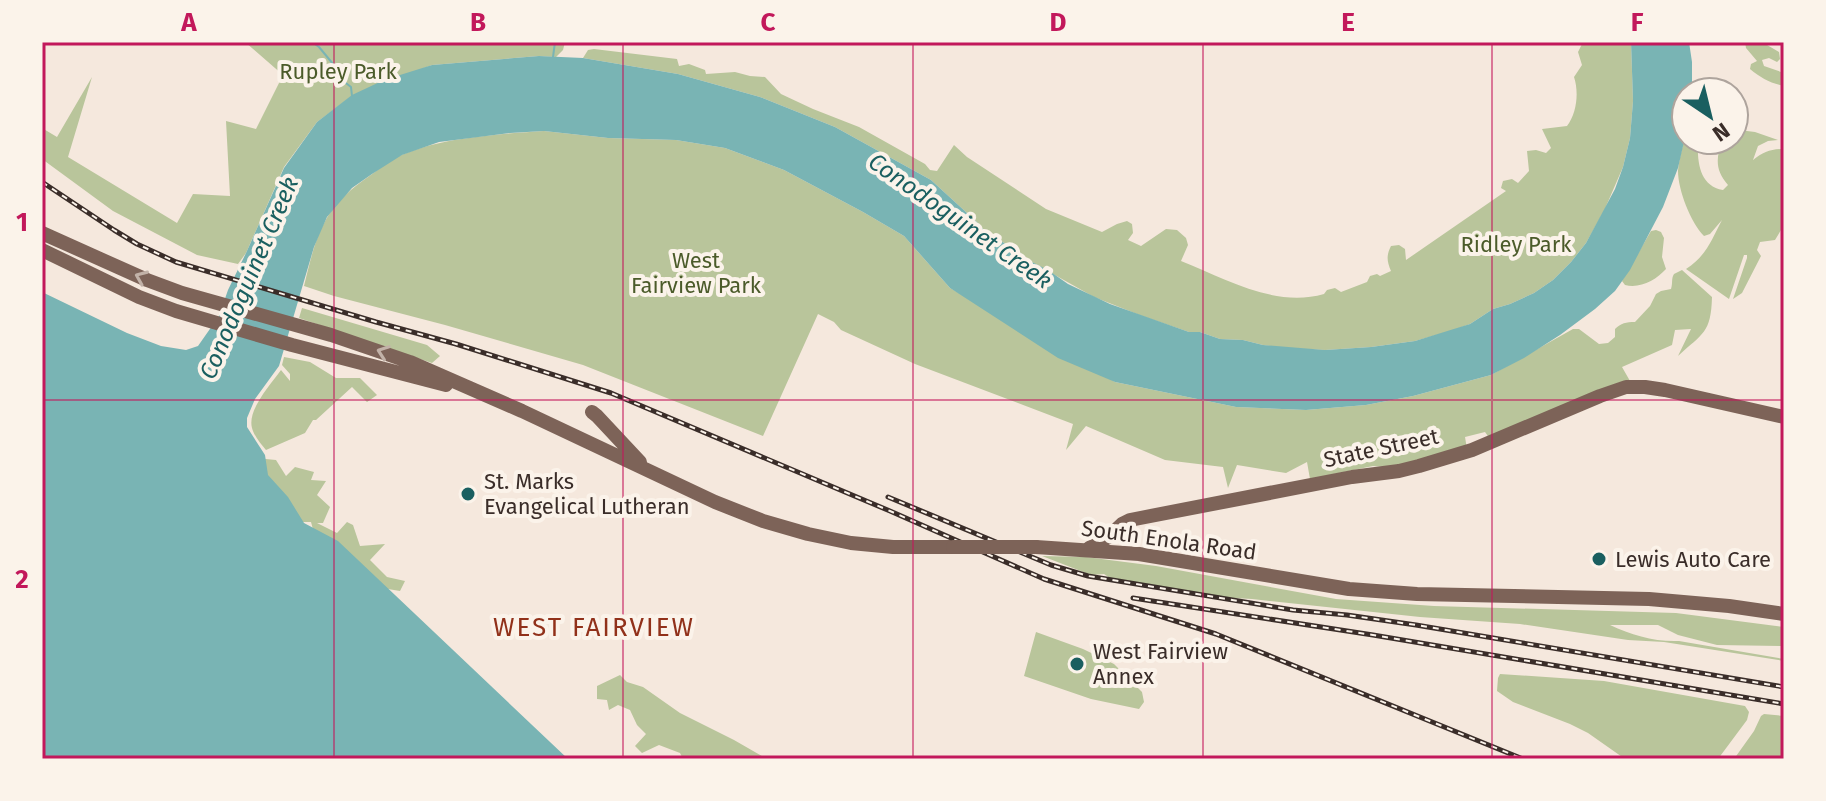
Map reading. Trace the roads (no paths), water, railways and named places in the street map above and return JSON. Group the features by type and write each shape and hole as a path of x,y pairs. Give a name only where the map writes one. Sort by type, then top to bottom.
{"main road":[{"name":"South Enola Road","path":"42,233 147,280 386,353 740,512 829,540 873,546 1036,547 1111,551 1361,590 1649,599 1716,604 1784,614"},
{"name":"South Enola Road","path":"42,250 139,297 210,323 480,393"},
{"name":"State Street","path":"1085,549 1107,538 1130,520 1419,466 1472,450 1626,387 1645,387 1784,417"},
{"path":"592,412 646,469"},
{"path":"1111,551 1119,528"}],"water":[{"name":"Conodoguinet Creek","path":"1631,42 1689,42 1692,76 1670,76 1670,156 1681,156 1678,168 1663,207 1630,270 1615,291 1560,335 1491,375 1366,405 1306,410 1236,407 1115,382 1058,358 950,288 904,236 784,170 725,148 676,140 608,138 544,131 439,142 402,155 352,188 327,217 314,247 279,366 255,399 247,418 247,427 265,455 268,475 288,497 304,523 338,541 568,759 42,759 42,292 161,346 186,350 198,346 219,316 284,168 317,122 352,95 384,80 432,65 539,56 583,58 678,74 760,97 835,127 931,180 986,233 1068,284 1110,304 1189,332 1200,332 1220,339 1325,350 1415,341 1470,324 1493,309 1534,293 1553,280 1586,243 1615,189 1630,138 1633,101"}],"waterway":[{"path":"312,42 343,76 342,80 351,87 352,96"},
{"path":"553,57 555,42"}],"railway":[{"path":"42,182 137,244 176,262 611,393 1044,579 1216,634 1523,759"},
{"path":"888,497 1051,565 1088,576 1293,610 1416,625 1784,687"},
{"path":"1133,598 1784,704"}],"place":[{"name":"St. Marks Evangelical Lutheran","path":"468,494"},
{"name":"Lewis Auto Care","path":"1599,559"},
{"name":"West Fairview Annex","path":"1077,664"}],"district":[{"name":"WEST FAIRVIEW","path":"594,627"}],"park label":[{"name":"Rupley Park","path":"338,71"},
{"name":"Ridley Park","path":"1516,244"},
{"name":"West Fairview Park","path":"696,272"}]}
